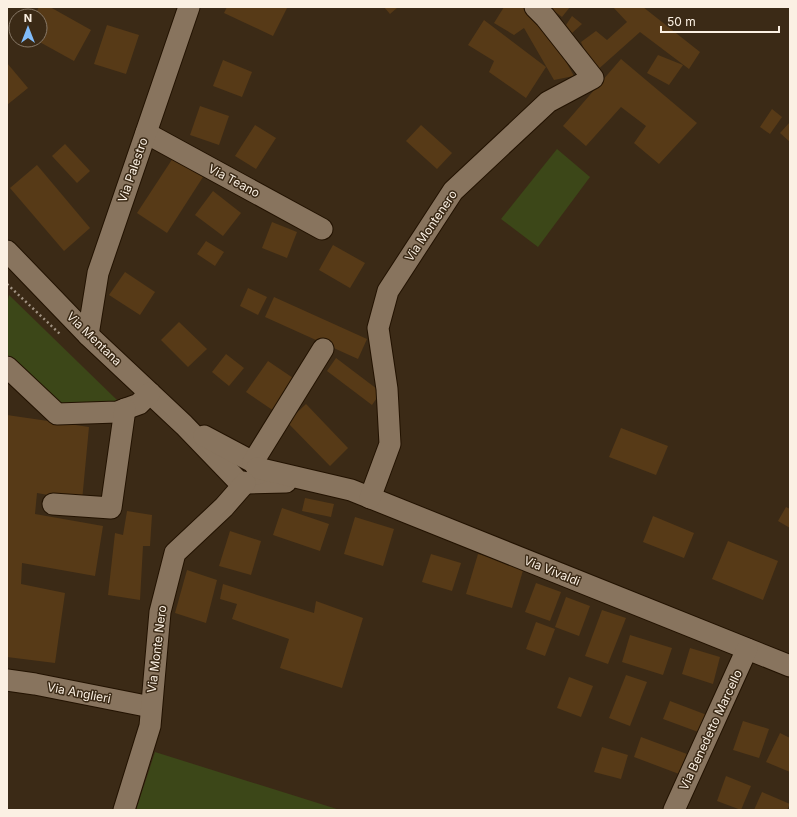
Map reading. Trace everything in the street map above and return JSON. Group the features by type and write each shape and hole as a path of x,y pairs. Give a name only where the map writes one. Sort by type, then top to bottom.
{"street":[{"name":"Via Palestro","path":"88,335 98,273 189,7"},
{"name":"Via Montenero","path":"370,498 390,444 387,388 378,328 388,291 453,191 548,102 593,78 545,17 535,7"},
{"name":"Via Teano","path":"146,133 322,229"},
{"name":"Via Mentana","path":"7,251 88,335 184,425 246,473"},
{"name":"Via Monte Nero","path":"124,810 150,726 160,612 175,553 224,507 323,349"},
{"path":"7,367 57,414 117,412 139,404 150,393"},
{"path":"53,504 111,508 125,410"},
{"name":"Via Vivaldi","path":"246,473 313,481 351,490 790,666"},
{"name":"Via Benedetto Marcello","path":"674,810 747,649"},
{"name":"Via Anglieri","path":"7,680 35,684 151,707"}],"green space":[{"path":"557,149 590,177 538,247 501,219"},
{"path":"9,295 118,401 61,407 7,355 7,304"},
{"path":"155,752 340,810 136,810"}],"building":[{"path":"50,7 91,30 74,61 48,47 48,8 38,8"},
{"path":"227,7 287,8 273,36 224,13"},
{"path":"384,7 398,7 390,14"},
{"path":"504,7 527,7 541,17 574,76 554,80 524,28 514,35 494,23"},
{"path":"549,7 570,7 562,17"},
{"path":"613,7 643,7 700,52 689,69 640,32 594,73 581,42 596,31 607,40 627,22"},
{"path":"572,16 582,24 572,33 566,25"},
{"path":"484,20 546,67 526,98 489,72 494,61 468,45"},
{"path":"107,25 139,35 126,74 94,64"},
{"path":"658,55 683,65 669,85 647,73"},
{"path":"621,59 697,123 659,164 634,143 646,126 621,107 586,146 563,126"},
{"path":"223,60 252,72 242,97 213,86"},
{"path":"7,63 28,88 7,105"},
{"path":"200,106 229,116 219,145 190,135"},
{"path":"772,109 782,117 770,134 760,127"},
{"path":"790,122 790,142 780,133"},
{"path":"255,125 276,138 256,169 235,156"},
{"path":"421,125 452,153 437,169 406,141"},
{"path":"65,144 90,171 77,183 52,156"},
{"path":"173,158 203,177 167,233 137,213"},
{"path":"37,165 90,228 64,251 10,188"},
{"path":"213,191 241,213 223,236 195,215"},
{"path":"272,222 297,232 287,258 262,248"},
{"path":"206,241 224,252 215,266 197,254"},
{"path":"333,245 365,263 350,288 319,270"},
{"path":"125,272 155,292 140,315 109,295"},
{"path":"248,288 267,297 258,315 240,306"},
{"path":"274,297 367,339 358,359 265,317"},
{"path":"179,322 207,349 188,367 161,340"},
{"path":"226,354 244,368 229,386 212,372"},
{"path":"336,358 381,392 372,405 327,371"},
{"path":"268,361 296,380 274,411 246,392"},
{"path":"306,404 348,448 330,466 287,422"},
{"path":"7,415 89,427 82,501 37,493 35,514 103,526 95,576 22,563 21,584 65,593 55,663 7,657"},
{"path":"621,428 668,446 656,475 609,457"},
{"path":"305,498 334,504 331,517 302,511"},
{"path":"786,507 790,509 790,528 778,521"},
{"path":"282,508 329,524 320,551 273,535"},
{"path":"127,511 152,515 150,546 143,546 140,600 108,595 115,533 123,535"},
{"path":"653,516 694,533 684,558 643,542"},
{"path":"355,517 394,529 383,566 344,554"},
{"path":"230,531 261,541 251,575 219,566"},
{"path":"728,541 778,561 763,600 712,579"},
{"path":"431,554 461,563 452,591 422,582"},
{"path":"478,554 524,567 512,608 466,594"},
{"path":"187,570 217,580 206,623 175,613"},
{"path":"536,583 561,592 550,621 525,612"},
{"path":"223,584 314,613 316,601 363,618 342,688 280,668 289,639 232,619 237,604 220,599"},
{"path":"566,597 590,606 579,636 555,627"},
{"path":"602,610 626,618 608,664 585,656"},
{"path":"536,622 555,629 545,656 526,649"},
{"path":"630,635 672,648 663,675 622,662"},
{"path":"690,648 720,657 713,684 682,674"},
{"path":"626,675 647,682 630,726 609,718"},
{"path":"569,677 593,686 581,717 557,708"},
{"path":"670,701 707,715 701,733 663,719"},
{"path":"743,721 769,729 759,758 733,750"},
{"path":"780,733 790,738 790,772 766,762"},
{"path":"641,737 687,754 679,774 634,757"},
{"path":"602,747 628,755 621,779 594,772"},
{"path":"726,776 751,786 741,810 717,801"},
{"path":"762,792 790,804 787,810 754,810"}]}
